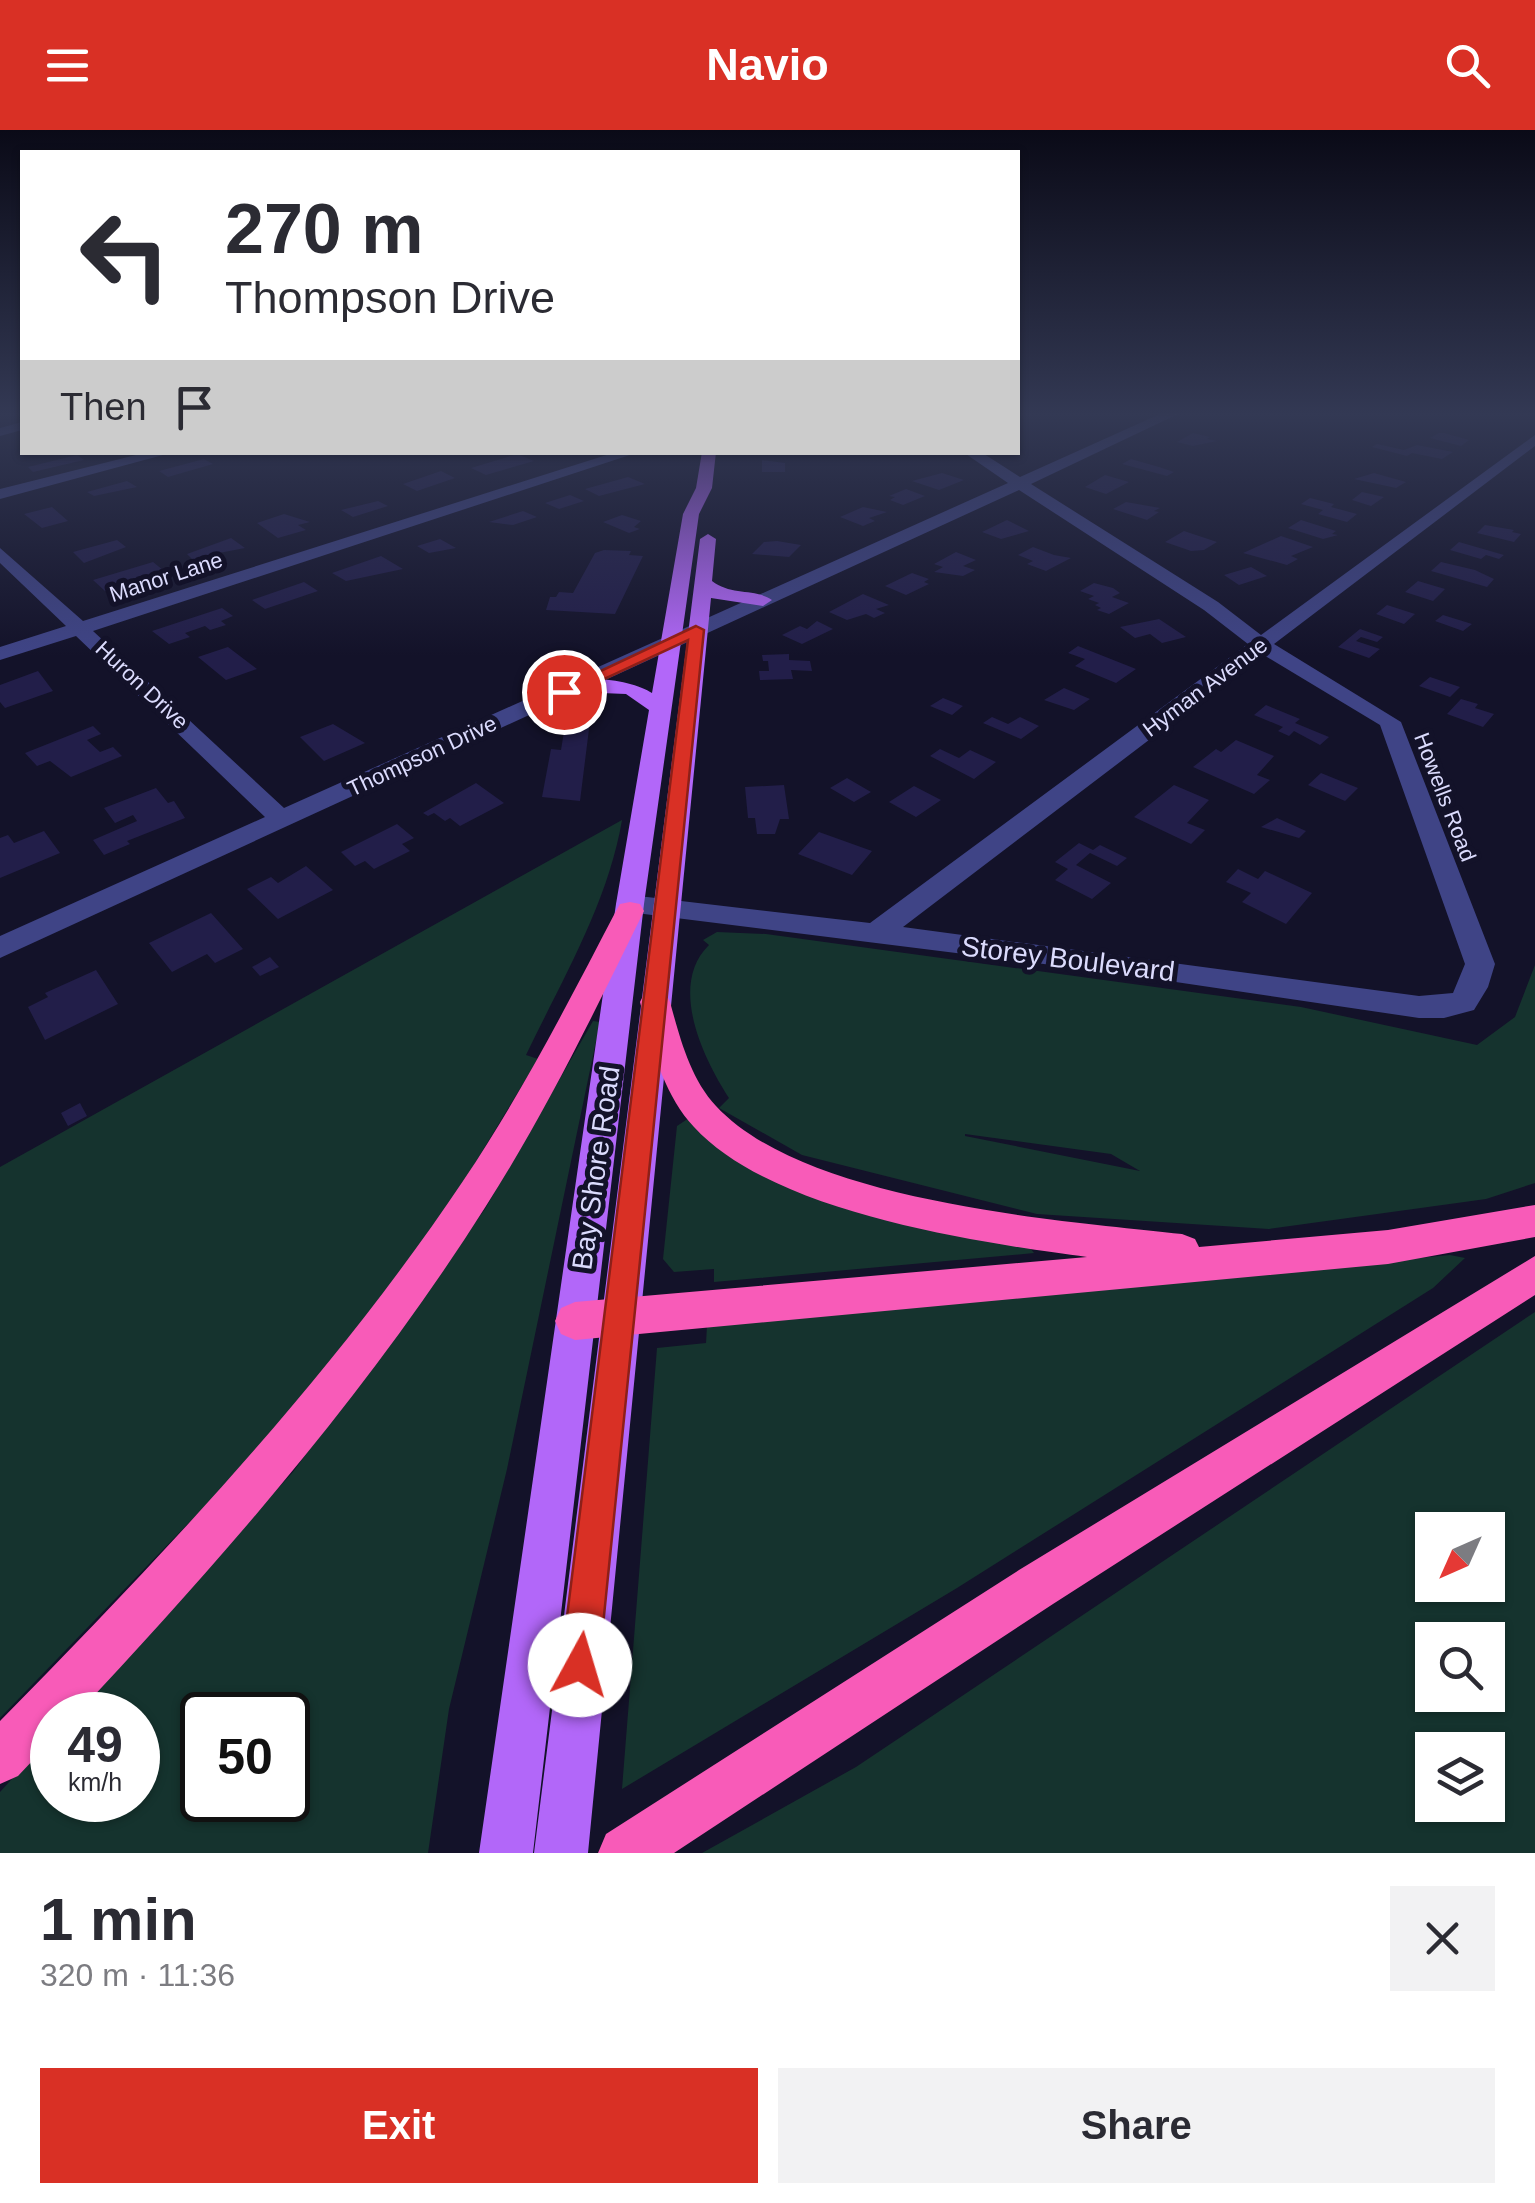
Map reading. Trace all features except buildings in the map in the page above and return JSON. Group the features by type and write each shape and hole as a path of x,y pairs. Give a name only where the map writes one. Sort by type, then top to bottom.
{"highway":[{"path":"0,1758 197,1548 337,1382 409,1288 516,1127 641,908"},
{"path":"654,1002 672,1058 704,1117 748,1151 785,1168 875,1199 1001,1228 1244,1258"},
{"path":"575,1322 1430,1242 1535,1221"},
{"path":"624,1853 1036,1587 1535,1274"}],"main road":[{"name":"Bay Shore Road","path":"506,1853 575,1322 684,636 691,514 698,494"},
{"name":"Bay Shore Road","path":"561,1853 654,1002 641,908 661,708 703,583 709,494"},
{"path":"703,583 720,596 763,600"},
{"path":"577,686 630,688 661,708"}],"street":[{"name":"Manor Lane","path":"0,654 499,494"},
{"name":"Thompson Drive","path":"0,948 995,494"},
{"name":"Howells Road","path":"1034,494 1211,606 1261,645 1390,722 1480,964"},
{"name":"Hyman Avenue","path":"876,934 1461,494"},
{"name":"Huron Drive","path":"0,553 282,820"},
{"name":"Storey Boulevard","path":"641,908 876,934 1418,1007 1463,1002 1480,964"}],"green space":[{"path":"622,820 595,911 526,1055 538,1059 440,1221 266,1443 0,1718 0,1167"},
{"path":"717,932 766,934 1301,1007 1477,1045 1515,1017 1535,965 1535,1183 1486,1199 1269,1229 1037,1214 802,1155 719,1108 729,1098 700,1043 690,1000 697,961 709,945 703,940","holes":["965,1134 1111,1154 1140,1171"]},
{"path":"593,1021 600,1022 507,1469 449,1709 428,1853 0,1853 0,1792 30,1759 30,1822 160,1822 160,1692 91,1692 293,1472 485,1209"},
{"path":"692,1116 728,1151 1027,1244 1034,1253 714,1282 714,1269 674,1272 663,1259 677,1126"},
{"path":"1450,1255 1465,1258 1433,1288 957,1588 622,1789 657,1348 706,1343 707,1326"},
{"path":"1535,1312 1535,1853 702,1853 856,1767"}],"route":[{"path":"564,692 696,630 580,1665"}]}
